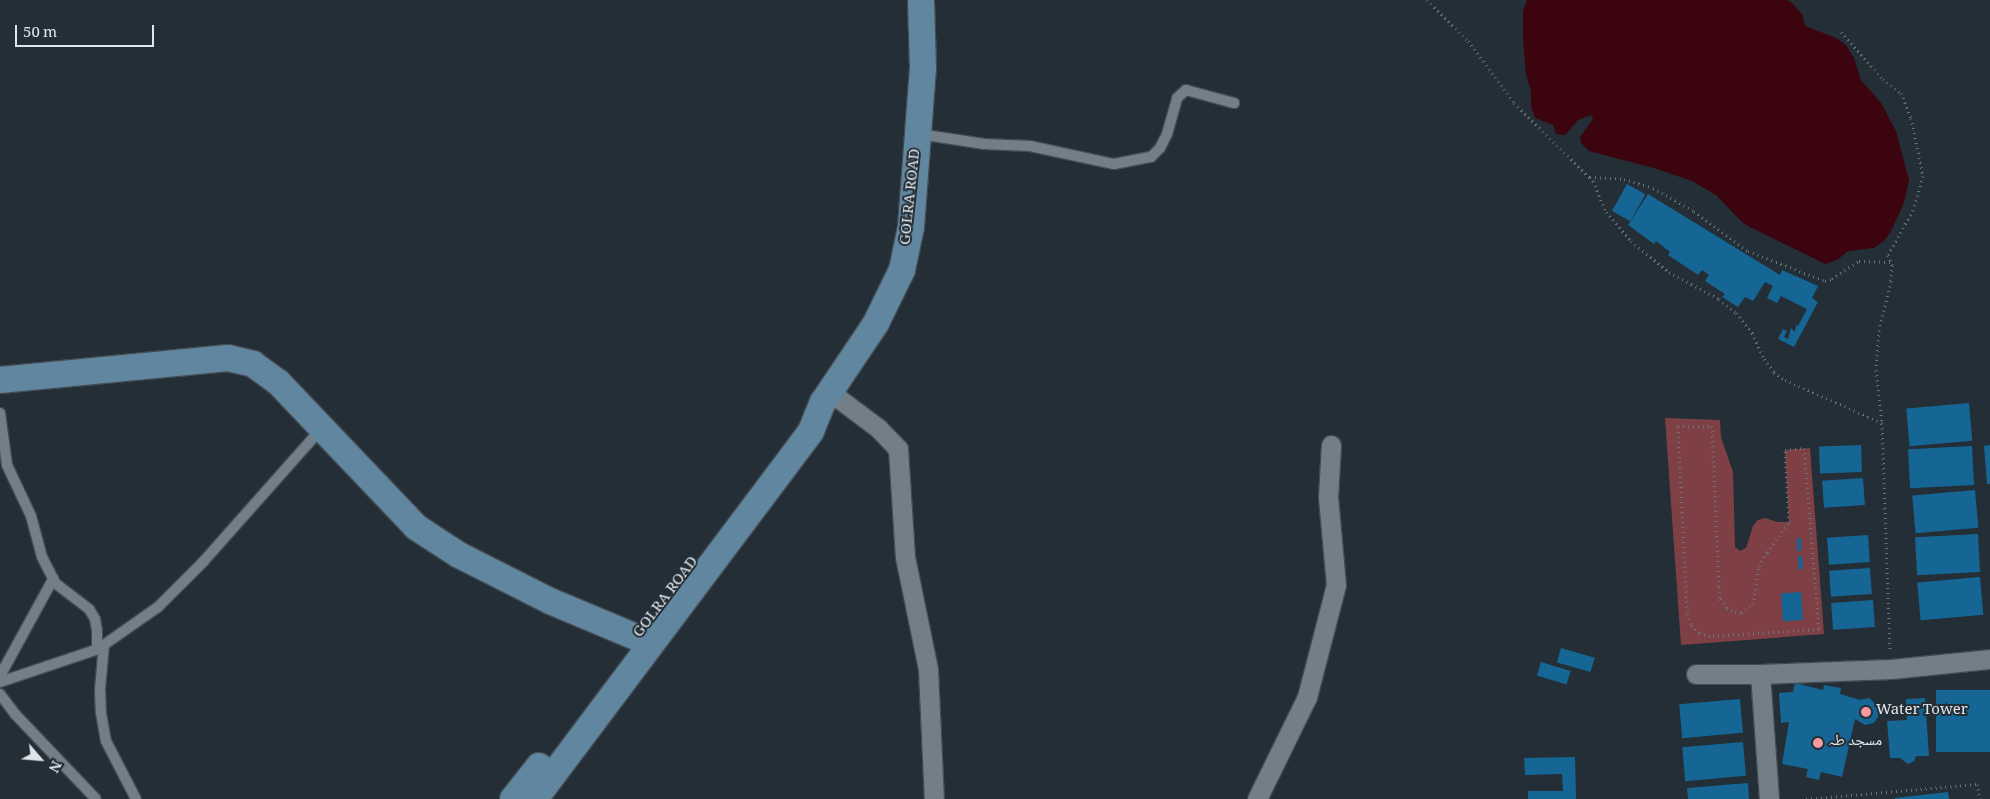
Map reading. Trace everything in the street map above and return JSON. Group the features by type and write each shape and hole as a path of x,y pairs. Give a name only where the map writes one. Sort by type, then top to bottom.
{"street":[{"name":"GOLRA ROAD","path":"535,799 804,413 827,397 876,323 902,270 912,227 923,68 921,0"},
{"path":"0,380 228,358 252,364 278,382 416,527 445,546 550,601 644,640"},
{"path":"827,397 878,428 898,449 905,557 928,669 934,799"},
{"path":"1257,799 1307,697 1336,585 1328,497 1331,445"},
{"name":"GOLRA ROAD","path":"513,799 644,640"},
{"path":"1696,674 1760,674 1891,669 1990,659"},
{"path":"1760,674 1769,799"}],"lane":[{"path":"918,134 984,144 1030,146 1114,164 1151,157 1160,148 1167,134 1178,98 1186,90 1234,103"},
{"path":"0,413 7,465 13,482 24,497 42,557 53,579 89,609 95,619 100,647 101,713 106,741 136,799"},
{"path":"0,682 100,647 158,607 180,586 321,429"},
{"path":"0,676 53,579"},
{"path":"0,694 15,714 96,799"}],"path":[{"path":"1426,0 1468,41 1514,103 1589,177 1614,224 1669,272 1719,299 1736,313 1752,333 1764,359 1774,372 1785,380 1882,423"},
{"path":"1840,32 1883,78 1901,93 1908,107 1922,176 1920,190 1904,229 1888,255 1891,281 1879,330 1876,370 1882,423 1891,669"},
{"path":"1589,177 1624,178 1653,188 1694,211 1748,250 1825,281 1832,279 1859,261 1890,262"},
{"path":"1678,426 1712,426 1720,599 1727,608 1736,612 1742,613 1752,604 1759,566 1789,522 1784,450 1804,448 1819,629 1710,636 1699,632 1690,624 1687,612 1678,426"},
{"path":"1806,799 1978,784 1979,799"}],"shaded area":[{"path":"1527,0 1787,0 1791,2 1802,14 1805,26 1836,38 1846,45 1854,58 1861,80 1881,103 1896,131 1909,180 1904,203 1891,231 1885,240 1874,248 1848,251 1837,260 1825,264 1750,227 1742,222 1716,195 1692,181 1657,169 1589,151 1581,143 1580,137 1593,119 1591,115 1578,120 1565,135 1556,134 1553,125 1535,118 1531,107 1531,91 1526,74 1523,39 1523,11"},
{"path":"1665,418 1720,420 1721,437 1733,472 1735,547 1740,551 1746,548 1753,526 1758,520 1765,518 1777,522 1789,522 1785,450 1810,448 1824,634 1681,645"}],"building":[{"path":"1627,184 1645,194 1630,221 1612,211"},
{"path":"1648,194 1780,275 1782,270 1818,286 1812,298 1818,302 1794,347 1778,339 1783,329 1787,331 1784,337 1788,339 1791,328 1795,332 1796,325 1798,326 1807,309 1781,296 1777,303 1767,298 1773,286 1765,282 1753,301 1745,297 1738,307 1722,297 1725,294 1705,281 1709,275 1702,270 1698,275 1668,255 1670,252 1656,241 1654,244 1628,225"},
{"path":"1969,403 1972,441 1910,446 1906,408"},
{"path":"1861,445 1862,472 1820,473 1819,446"},
{"path":"1990,445 1990,484 1987,484 1984,446"},
{"path":"1972,446 1974,485 1910,488 1908,449"},
{"path":"1863,478 1865,505 1824,508 1822,481"},
{"path":"1975,490 1978,528 1916,533 1912,495"},
{"path":"1978,534 1980,572 1917,575 1915,537"},
{"path":"1868,535 1870,562 1829,565 1827,538"},
{"path":"1797,538 1801,538 1801,551 1797,551"},
{"path":"1798,556 1802,556 1803,569 1799,569"},
{"path":"1870,568 1872,594 1831,597 1829,571"},
{"path":"1980,577 1983,615 1921,620 1917,582"},
{"path":"1801,592 1803,620 1783,621 1781,593"},
{"path":"1873,600 1875,627 1833,630 1831,603"},
{"path":"1561,648 1595,658 1591,672 1557,662"},
{"path":"1541,662 1571,671 1567,684 1537,675"},
{"name":"مسجد طہ","path":"1795,683 1823,690 1824,685 1841,688 1840,694 1860,700 1869,698 1879,707 1879,715 1874,723 1865,725 1855,719 1842,777 1821,772 1819,780 1806,777 1808,769 1782,764 1789,722 1781,723 1779,693 1793,692"},
{"path":"1936,690 1990,690 1990,752 1936,752"},
{"path":"1925,698 1929,756 1916,756 1914,761 1908,764 1900,758 1890,758 1887,721 1907,720 1906,699"},
{"path":"1740,699 1743,733 1682,738 1679,704"},
{"path":"1743,742 1746,776 1685,781 1682,747"},
{"path":"1575,757 1576,799 1528,799 1528,791 1563,791 1562,774 1525,775 1524,758"},
{"path":"1748,783 1749,799 1688,799 1687,788"},
{"path":"1948,792 1949,799 1895,799 1895,798"}],"place":[{"name":"Water Tower","path":"1866,712"},
{"name":"مسجد طہ","path":"1818,743"}]}
